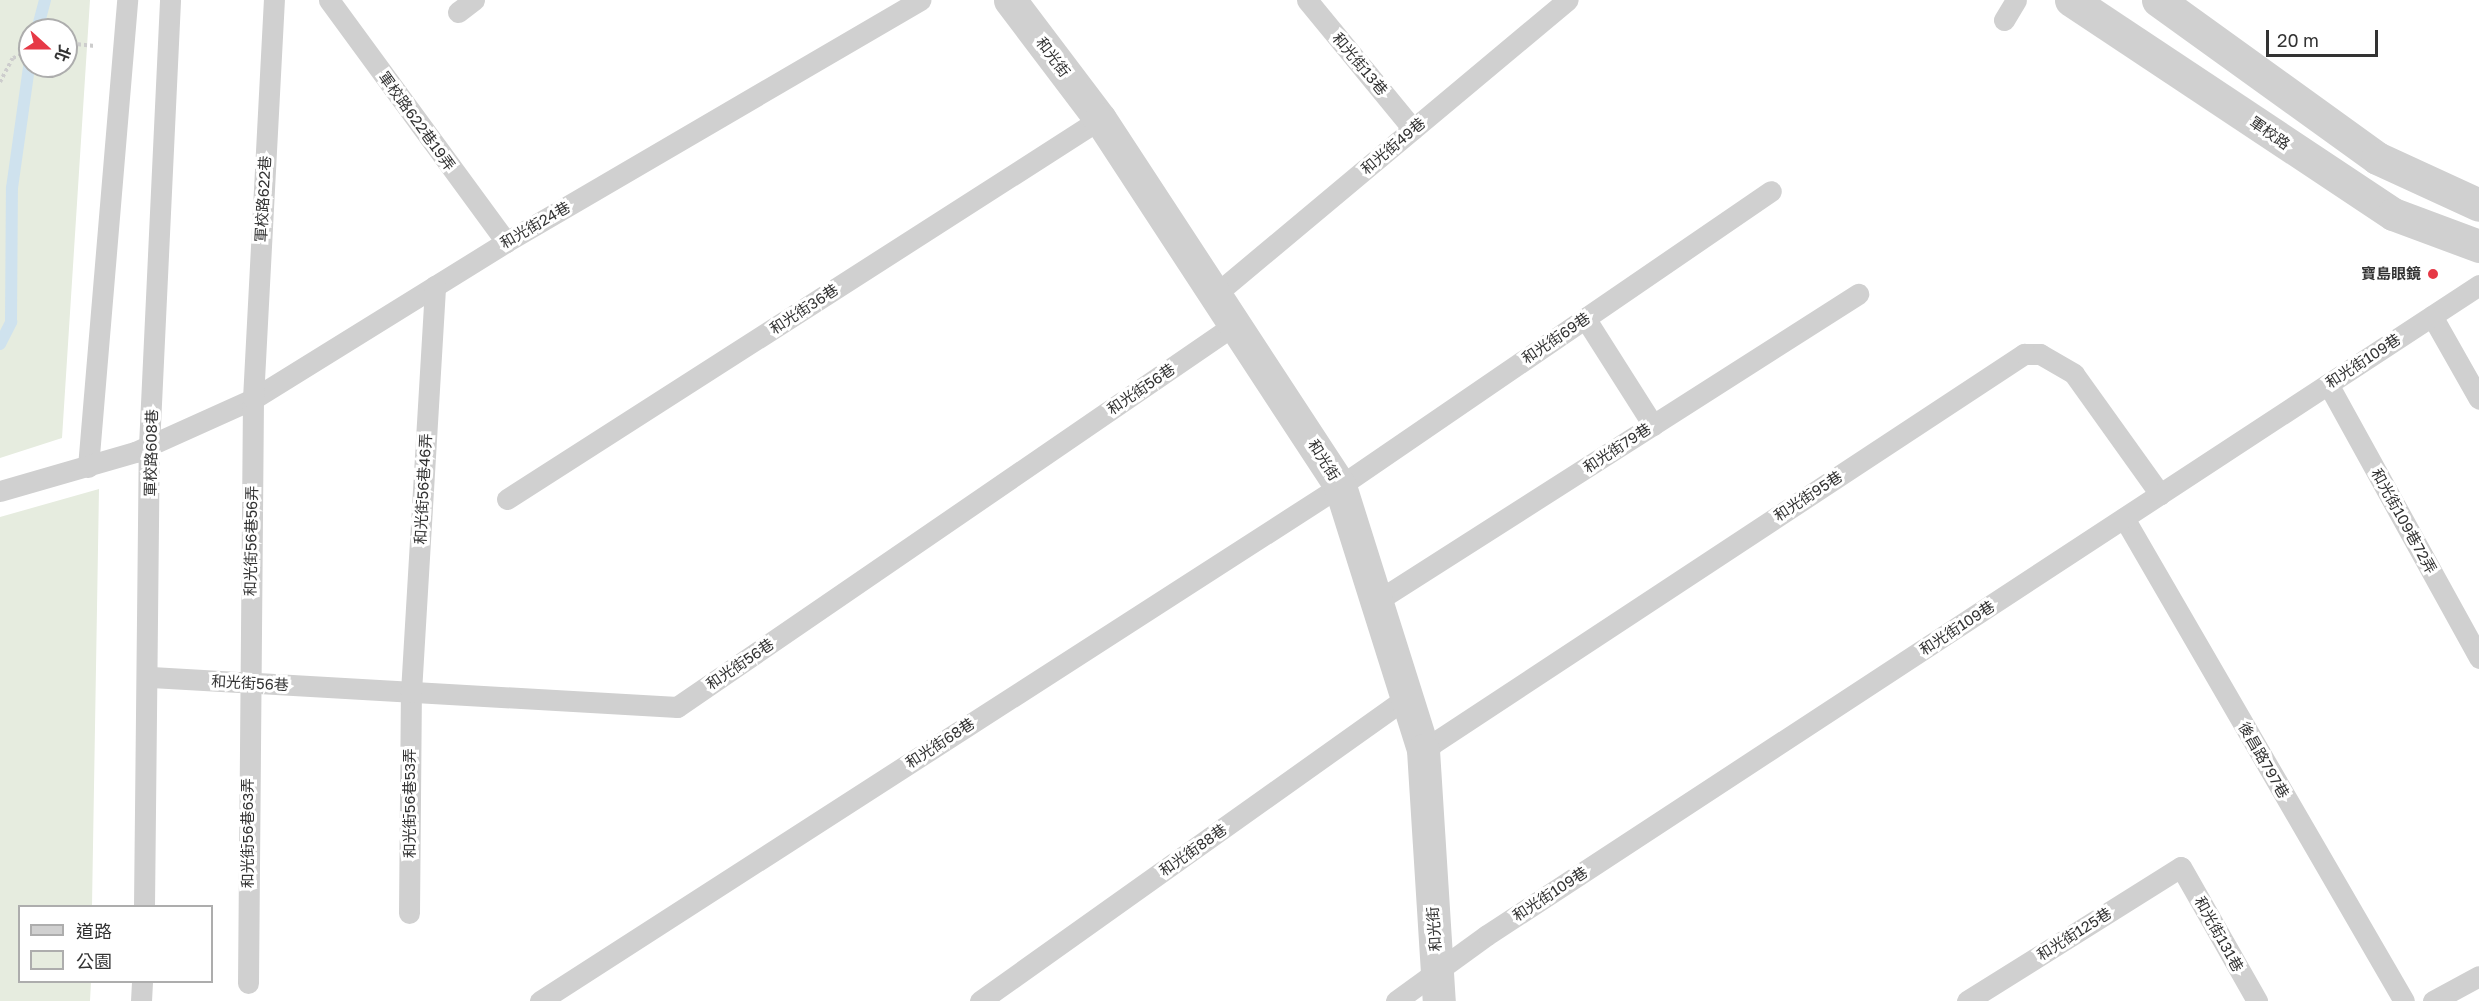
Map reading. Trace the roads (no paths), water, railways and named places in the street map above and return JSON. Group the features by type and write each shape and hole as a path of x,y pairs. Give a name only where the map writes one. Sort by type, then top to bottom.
{"street":[{"name":"和光街","path":"1010,0 1100,119 1237,322 1340,486 1423,750 1438,987"},
{"name":"軍校路","path":"2072,0 2394,214 2479,246"},
{"path":"2158,0 2378,158 2479,205"}],"lane":[{"path":"88,467 127,0"},
{"name":"軍校路608巷","path":"144,905 151,677 149,446 170,0"},
{"name":"軍校路622巷","path":"253,399 274,0"},
{"name":"軍校路622巷19弄","path":"329,0 506,242"},
{"name":"和光街24巷","path":"0,491 88,467 149,446 253,399 506,242 920,0"},
{"name":"和光街13巷","path":"1307,0 1413,129"},
{"name":"和光街49巷","path":"1217,293 1568,0"},
{"path":"2004,21 2016,0"},
{"name":"和光街36巷","path":"507,499 1100,119"},
{"name":"和光街69巷","path":"1340,486 1771,191"},
{"name":"和光街109巷","path":"1396,1001 1438,987 1487,935 2479,285"},
{"name":"和光街56巷46弄","path":"411,692 435,286"},
{"name":"和光街79巷","path":"1377,602 1858,294"},
{"path":"2432,316 2479,399"},
{"path":"1585,318 1653,425"},
{"name":"和光街56巷","path":"151,677 677,707 1237,322"},
{"name":"和光街95巷","path":"1423,750 2024,354 2040,354 2074,374 2160,494"},
{"name":"和光街109巷72弄","path":"2328,384 2479,658"},
{"name":"和光街56巷56弄","path":"248,683 253,399"},
{"name":"和光街68巷","path":"540,1001 1340,486"},
{"name":"後昌路797巷","path":"2124,518 2404,1001"},
{"name":"和光街56巷63弄","path":"248,683 248,983"},
{"name":"和光街56巷53弄","path":"409,913 411,692"},
{"name":"和光街88巷","path":"980,1001 1406,698"},
{"name":"和光街125巷","path":"1967,1001 2181,867"},
{"name":"和光街131巷","path":"2181,867 2257,1001"},
{"path":"2433,1001 2479,976"},
{"path":"141,1001 142,983"}],"waterway":[{"path":"40,18 45,0"},
{"path":"0,344 11,322 12,188 27,78"}],"place":[{"name":"寶島眼鏡","path":"2433,274"}]}
